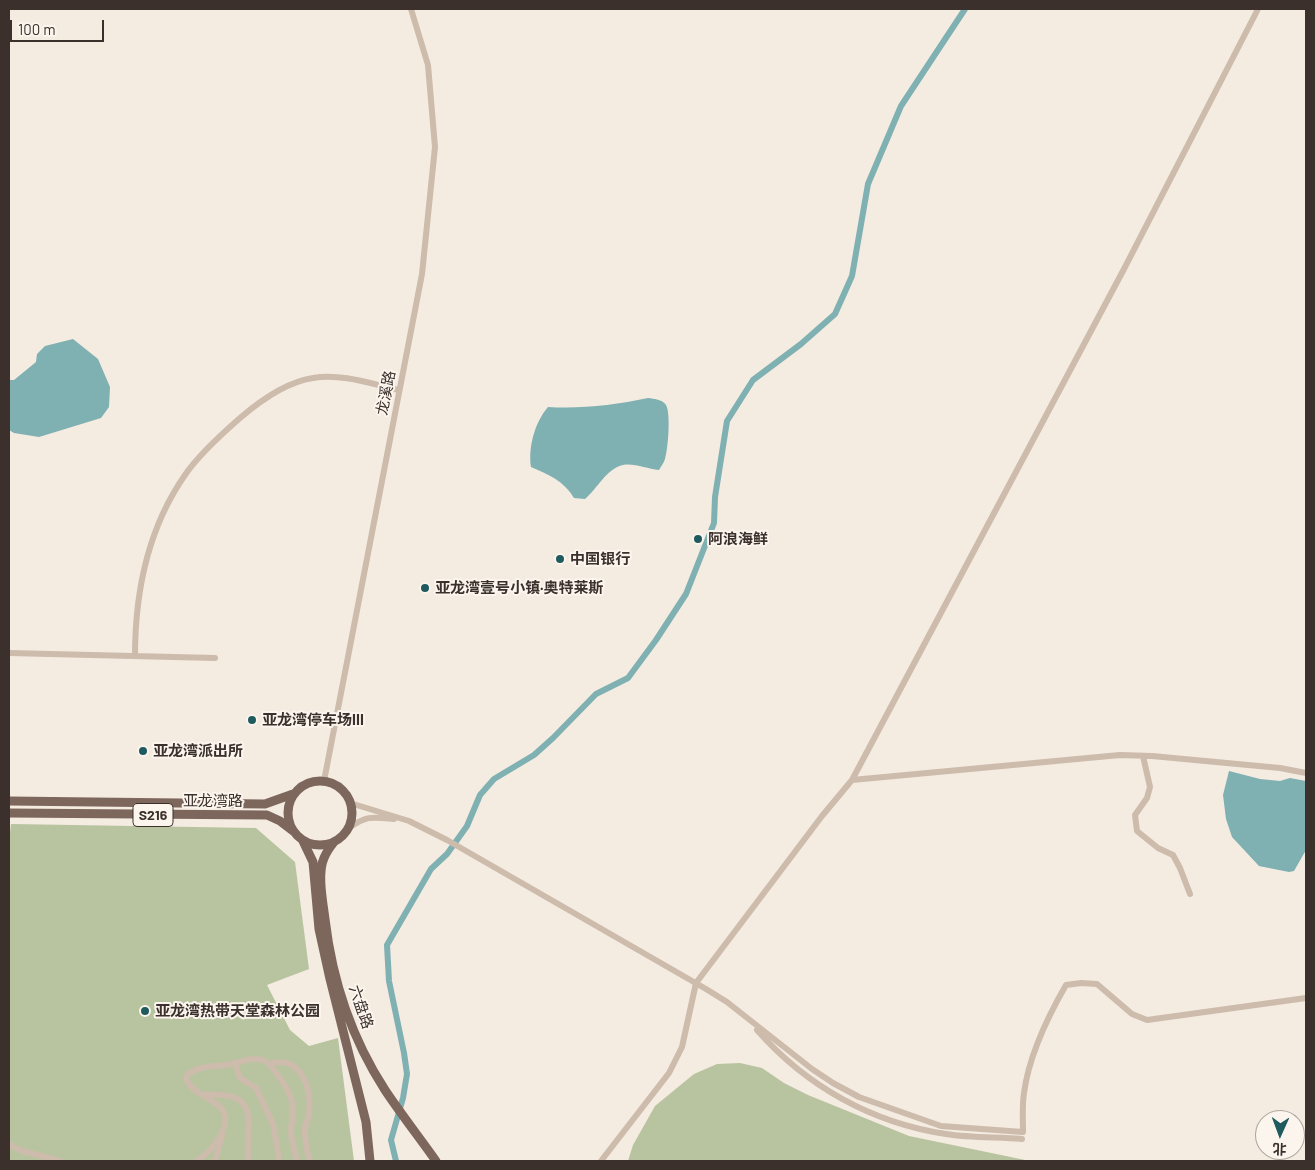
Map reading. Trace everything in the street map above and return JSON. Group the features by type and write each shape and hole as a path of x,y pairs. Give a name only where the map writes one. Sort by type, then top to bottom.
{"main road":[{"name":"S216","path":"293,794 302,786 312,782 324,781"},
{"path":"303,841 318,846 334,842 340,839 349,828 352,816 350,803 344,792 335,785 324,781"},
{"path":"293,794 288,806 288,819 293,831"},
{"name":"亚龙湾路","path":"9,801 266,804 293,794"},
{"name":"亚龙湾路","path":"9,813 267,816 280,821 293,831"},
{"name":"S216","path":"293,831 303,841"},
{"name":"六盘路","path":"303,841 313,862 322,946 366,1122 370,1161"},
{"name":"六盘路","path":"334,842 324,858 321,873 325,917 332,957 343,1000 359,1043 390,1097 436,1161"}],"street":[{"name":"龙溪路","path":"324,781 422,274 435,147 428,65 411,9"},
{"path":"601,1161 669,1073 682,1047 696,983 842,790 852,780 1124,269 1258,9"},
{"path":"135,656 135,626 142,576 153,538 166,508 185,474 231,426 257,404 284,388 313,378 343,377 399,390"},
{"path":"9,653 215,658"},
{"path":"852,780 1120,755 1280,768 1306,773"},
{"path":"1143,756 1150,787 1147,798 1135,815 1137,831 1158,848 1173,855 1190,894"},
{"path":"350,803 409,821 447,840 696,983 727,1002 812,1069 833,1083 866,1100 941,1126 1023,1135"},
{"path":"349,828 359,820 371,816 409,821"},
{"path":"1023,1135 1023,1094 1032,1059 1053,1008 1066,985 1081,983 1097,984 1132,1014 1147,1020 1306,998"},
{"path":"744,1016 771,1046 808,1079 871,1114 945,1134 1023,1135"},
{"path":"216,1161 225,1125 225,1117 221,1107 186,1082 186,1077 188,1073 194,1070 235,1063 242,1060 263,1060 269,1064 286,1085 290,1094 293,1109 291,1131 297,1161"},
{"path":"269,1064 278,1061 290,1063 297,1068 305,1080 309,1097 309,1116 305,1128 310,1161"},
{"path":"235,1063 240,1078 256,1088 273,1124 278,1161"},
{"path":"203,1095 236,1096 244,1105 250,1116 248,1161"},
{"path":"196,1161 211,1149 225,1125"},
{"path":"9,1144 19,1150 60,1161"}],"green space":[{"name":"亚龙湾热带天堂森林公园","path":"11,824 256,828 295,862 309,969 267,985 290,1030 309,1046 338,1038 354,1161 9,1161 9,841"},
{"path":"740,1063 762,1068 784,1083 808,1095 909,1136 1030,1161 628,1161 633,1145 655,1106 694,1074 717,1064"}],"water":[{"path":"73,339 98,359 110,387 109,407 101,418 39,437 14,433 9,430 9,380 14,380 36,362 37,354 45,346"},
{"path":"648,398 662,402 668,409 667,448 665,460 659,470 632,465 617,467 607,474 585,499 574,498 565,487 549,475 531,467 532,443 536,427 548,407 598,406"},
{"path":"1229,771 1260,779 1280,781 1290,778 1306,781 1306,850 1294,871 1289,872 1259,866 1232,837 1226,819 1223,795"}],"waterway":[{"path":"396,1161 391,1140 403,1098 407,1074 389,981 387,945 431,869 447,854 467,826 480,795 494,779 534,755 596,694 628,678 686,594 714,523 715,497 727,421 753,380 801,344 835,314 852,276 868,184 901,106 965,9"}],"place":[{"name":"阿浪海鲜","path":"698,539"},
{"name":"中国银行","path":"560,559"},
{"name":"亚龙湾壹号小镇·奥特莱斯","path":"425,588"},
{"name":"亚龙湾停车场III","path":"252,720"},
{"name":"亚龙湾派出所","path":"143,751"},
{"name":"亚龙湾热带天堂森林公园","path":"145,1011"}]}
